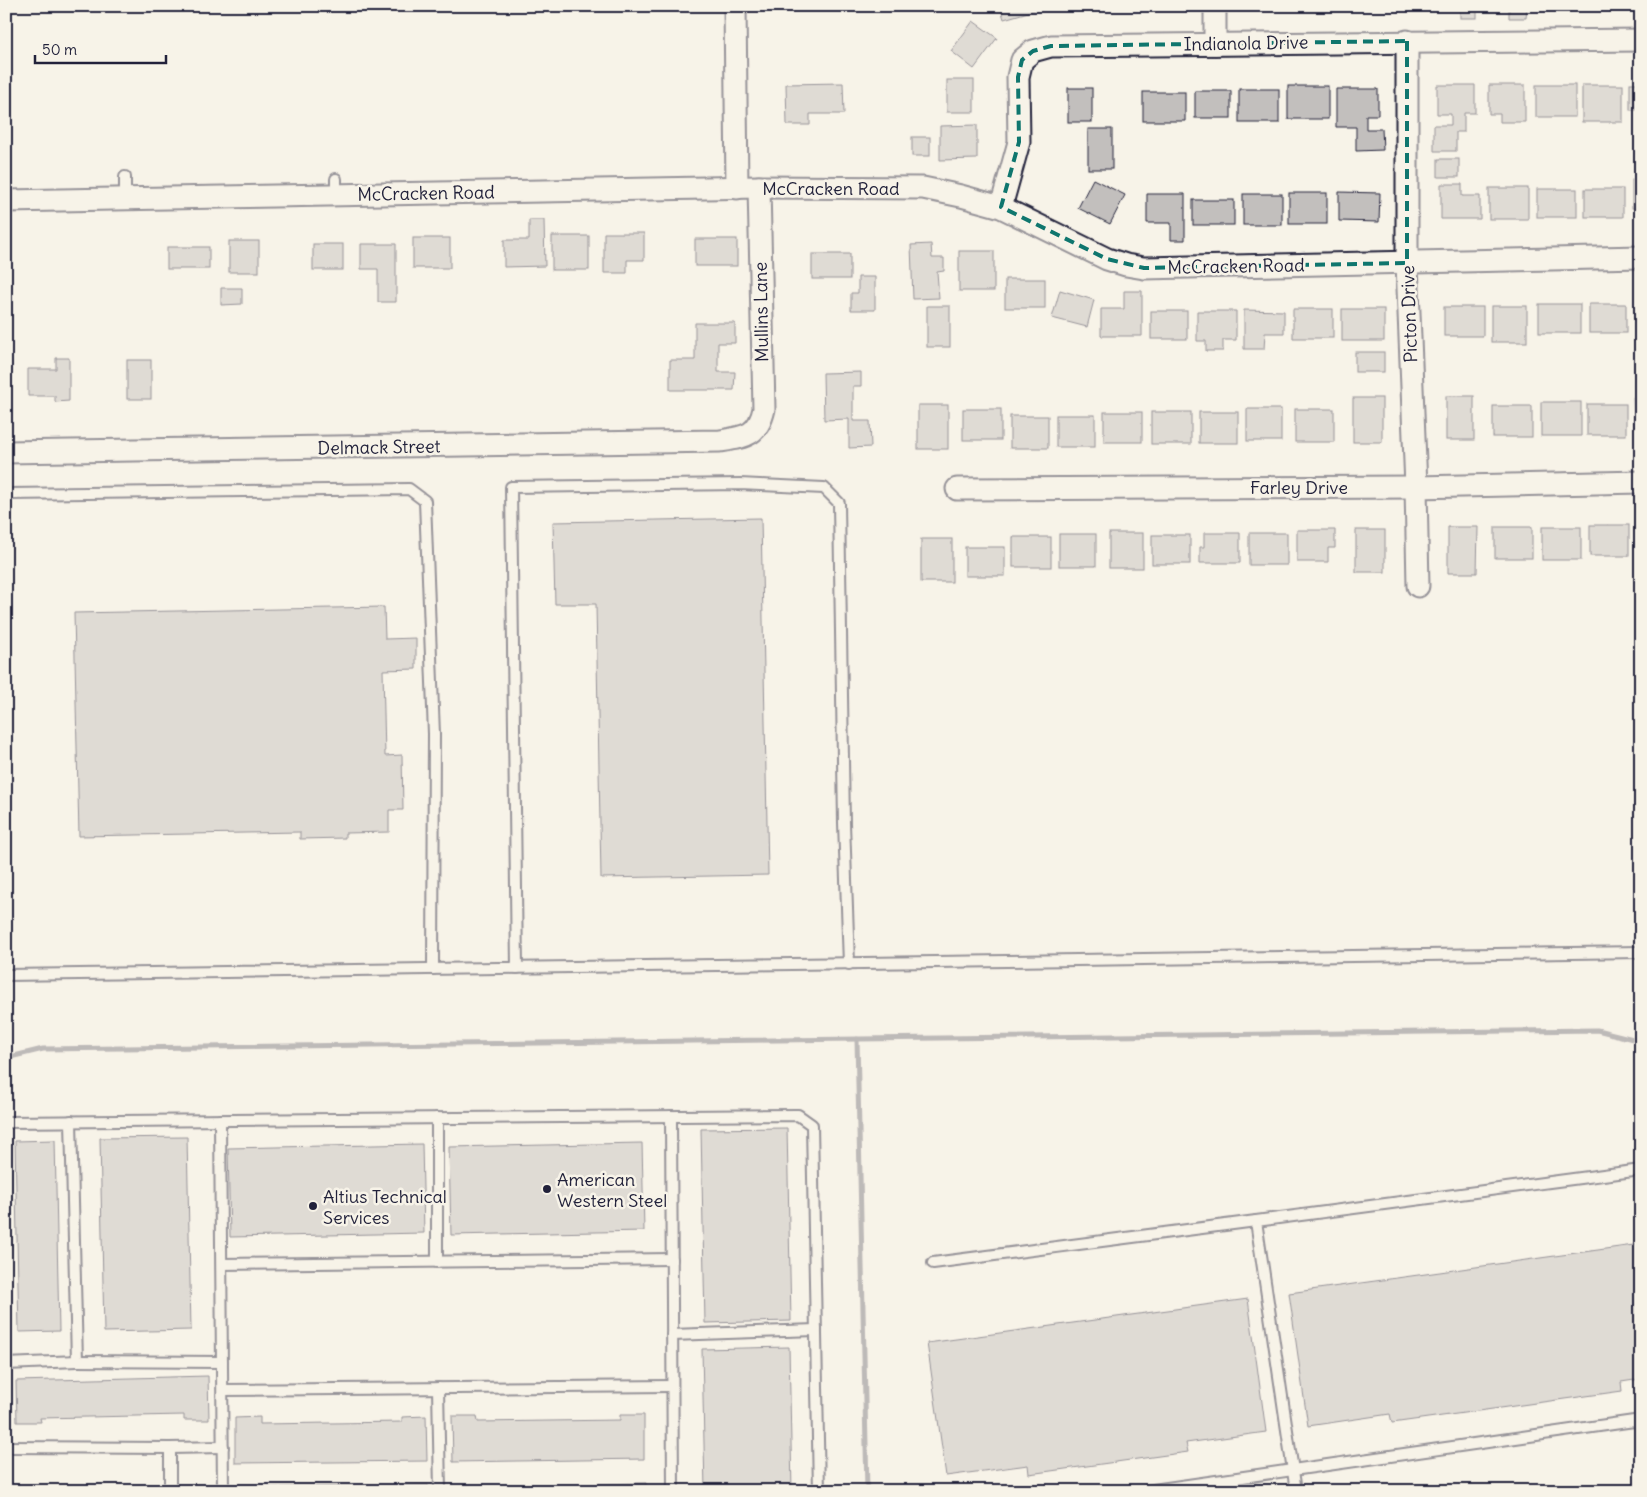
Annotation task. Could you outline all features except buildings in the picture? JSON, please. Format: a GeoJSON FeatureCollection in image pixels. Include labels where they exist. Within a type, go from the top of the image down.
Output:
{"type":"FeatureCollection","features":[{"type":"Feature","properties":{"kind":"street"},"geometry":{"type":"LineString","coordinates":[[735,6],[737,188]]}},
{"type":"Feature","properties":{"kind":"street"},"geometry":{"type":"LineString","coordinates":[[1215,6],[1215,44]]}},
{"type":"Feature","properties":{"kind":"street","name":"Indianola Drive"},"geometry":{"type":"LineString","coordinates":[[1001,207],[1019,142],[1018,77],[1022,60],[1033,51],[1051,46],[1633,40]]}},
{"type":"Feature","properties":{"kind":"street","name":"Picton Drive"},"geometry":{"type":"LineString","coordinates":[[1406,41],[1407,263],[1418,586]]}},
{"type":"Feature","properties":{"kind":"street","name":"McCracken Road"},"geometry":{"type":"LineString","coordinates":[[6,201],[125,199],[336,187],[923,188],[1001,207],[1107,259],[1144,268],[1641,257]]}},
{"type":"Feature","properties":{"kind":"street","name":"Mullins Lane"},"geometry":{"type":"LineString","coordinates":[[751,433],[760,423],[764,408],[759,187]]}},
{"type":"Feature","properties":{"kind":"street","name":"Delmack Street"},"geometry":{"type":"LineString","coordinates":[[6,452],[720,441],[734,439],[751,433]]}},
{"type":"Feature","properties":{"kind":"street","name":"Farley Drive"},"geometry":{"type":"LineString","coordinates":[[958,489],[1416,487],[1641,482]]}},
{"type":"Feature","properties":{"kind":"lane"},"geometry":{"type":"LineString","coordinates":[[125,177],[125,199]]}},
{"type":"Feature","properties":{"kind":"lane"},"geometry":{"type":"LineString","coordinates":[[517,968],[511,487],[740,484],[824,488],[839,503],[844,823],[849,964]]}},
{"type":"Feature","properties":{"kind":"lane"},"geometry":{"type":"LineString","coordinates":[[6,496],[9,494],[409,489],[425,501],[434,734],[433,969]]}},
{"type":"Feature","properties":{"kind":"lane"},"geometry":{"type":"LineString","coordinates":[[6,975],[1641,952]]}},
{"type":"Feature","properties":{"kind":"lane"},"geometry":{"type":"LineString","coordinates":[[672,1116],[673,1491]]}},
{"type":"Feature","properties":{"kind":"lane"},"geometry":{"type":"LineString","coordinates":[[6,1122],[798,1116],[812,1125],[819,1491]]}},
{"type":"Feature","properties":{"kind":"lane"},"geometry":{"type":"LineString","coordinates":[[437,1118],[437,1262]]}},
{"type":"Feature","properties":{"kind":"lane"},"geometry":{"type":"LineString","coordinates":[[220,1120],[223,1491]]}},
{"type":"Feature","properties":{"kind":"lane"},"geometry":{"type":"LineString","coordinates":[[71,1121],[78,1361]]}},
{"type":"Feature","properties":{"kind":"lane"},"geometry":{"type":"LineString","coordinates":[[934,1263],[1641,1170]]}},
{"type":"Feature","properties":{"kind":"lane"},"geometry":{"type":"LineString","coordinates":[[1256,1221],[1296,1491]]}},
{"type":"Feature","properties":{"kind":"lane"},"geometry":{"type":"LineString","coordinates":[[222,1264],[672,1259]]}},
{"type":"Feature","properties":{"kind":"lane"},"geometry":{"type":"LineString","coordinates":[[672,1335],[816,1330]]}},
{"type":"Feature","properties":{"kind":"lane"},"geometry":{"type":"LineString","coordinates":[[6,1364],[78,1361],[222,1362]]}},
{"type":"Feature","properties":{"kind":"lane"},"geometry":{"type":"LineString","coordinates":[[223,1390],[672,1386]]}},
{"type":"Feature","properties":{"kind":"lane"},"geometry":{"type":"LineString","coordinates":[[438,1388],[440,1491]]}},
{"type":"Feature","properties":{"kind":"lane"},"geometry":{"type":"LineString","coordinates":[[1146,1491],[1641,1420]]}},
{"type":"Feature","properties":{"kind":"lane"},"geometry":{"type":"LineString","coordinates":[[6,1447],[223,1447]]}},
{"type":"Feature","properties":{"kind":"lane"},"geometry":{"type":"LineString","coordinates":[[170,1448],[170,1491]]}},
{"type":"Feature","properties":{"kind":"highlighted area"},"geometry":{"type":"Polygon","coordinates":[[[1407,41],[1407,263],[1144,268],[1107,259],[1001,207],[1019,142],[1018,77],[1022,60],[1033,51],[1051,46],[1407,41]]]}},
{"type":"Feature","properties":{"kind":"waterway"},"geometry":{"type":"LineString","coordinates":[[6,1058],[43,1049],[1597,1030],[1641,1041]]}},
{"type":"Feature","properties":{"kind":"waterway"},"geometry":{"type":"LineString","coordinates":[[857,1039],[867,1491]]}},
{"type":"Feature","properties":{"kind":"place","name":"American Western Steel"},"geometry":{"type":"Point","coordinates":[547,1189]}},
{"type":"Feature","properties":{"kind":"place","name":"Altius Technical Services"},"geometry":{"type":"Point","coordinates":[313,1206]}}]}
